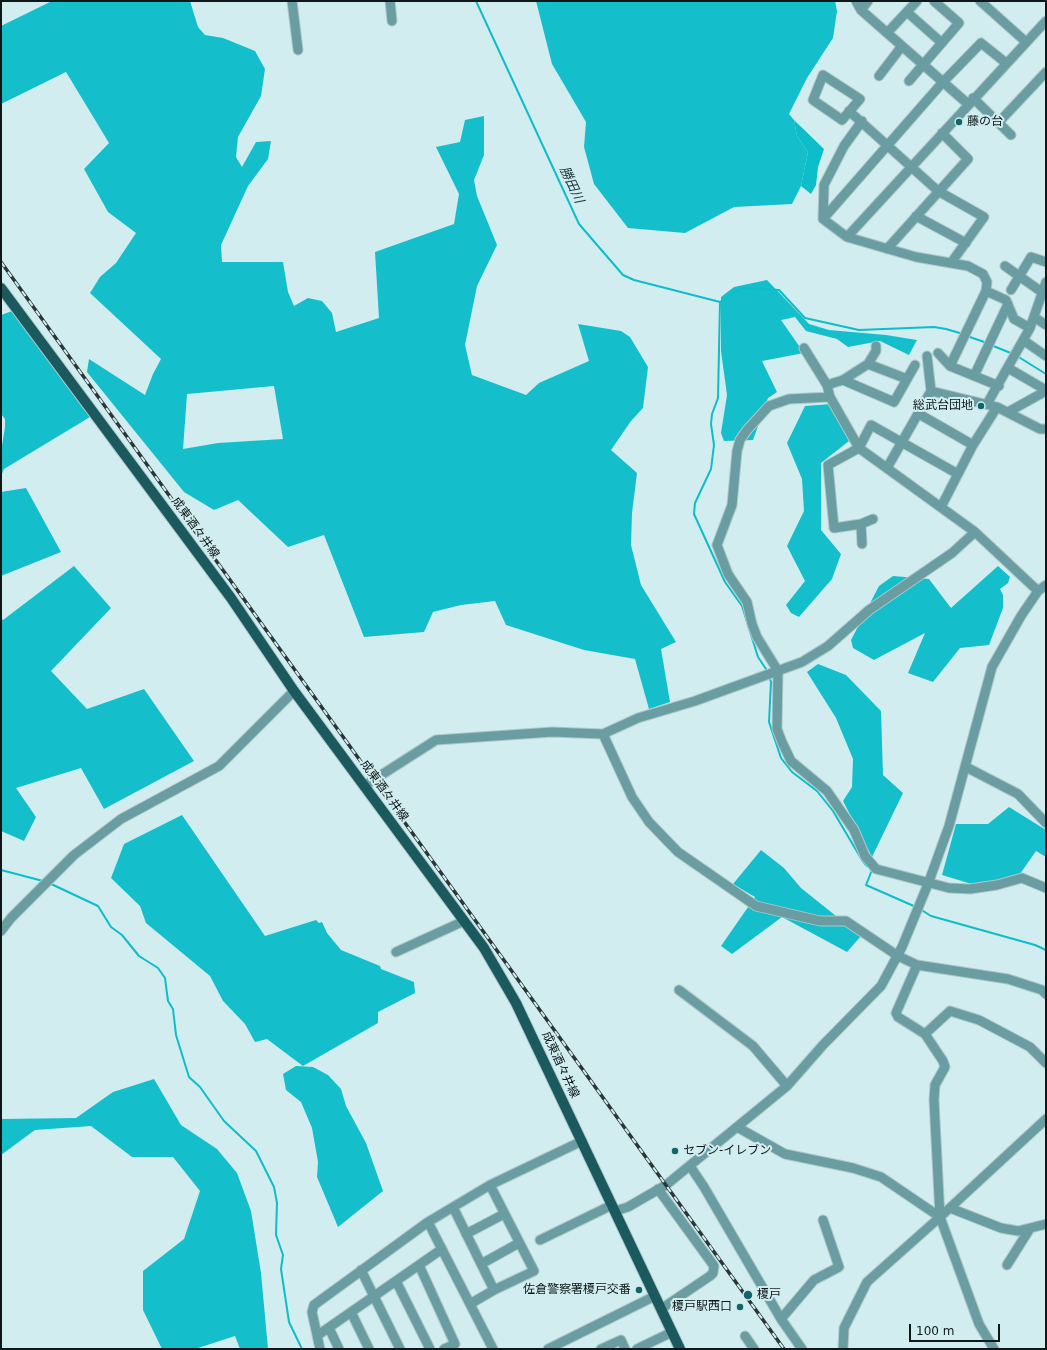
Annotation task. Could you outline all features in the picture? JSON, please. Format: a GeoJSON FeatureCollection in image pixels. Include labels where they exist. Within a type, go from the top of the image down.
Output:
{"type":"FeatureCollection","features":[{"type":"Feature","properties":{"kind":"main road","name":"成東酒々井線"},"geometry":{"type":"LineString","coordinates":[[1,288],[231,598],[294,691],[484,948],[513,997],[680,1349]]}},
{"type":"Feature","properties":{"kind":"street"},"geometry":{"type":"LineString","coordinates":[[292,1],[298,50]]}},
{"type":"Feature","properties":{"kind":"street"},"geometry":{"type":"LineString","coordinates":[[390,1],[392,21]]}},
{"type":"Feature","properties":{"kind":"street"},"geometry":{"type":"LineString","coordinates":[[856,1],[861,10],[943,82],[971,101],[1011,135]]}},
{"type":"Feature","properties":{"kind":"street"},"geometry":{"type":"LineString","coordinates":[[861,10],[868,1]]}},
{"type":"Feature","properties":{"kind":"street"},"geometry":{"type":"LineString","coordinates":[[888,33],[917,1]]}},
{"type":"Feature","properties":{"kind":"street"},"geometry":{"type":"LineString","coordinates":[[909,81],[960,23],[934,1]]}},
{"type":"Feature","properties":{"kind":"street"},"geometry":{"type":"LineString","coordinates":[[986,3],[1026,42]]}},
{"type":"Feature","properties":{"kind":"street"},"geometry":{"type":"LineString","coordinates":[[907,12],[942,43]]}},
{"type":"Feature","properties":{"kind":"street"},"geometry":{"type":"LineString","coordinates":[[847,237],[1006,63],[1026,42],[1044,28]]}},
{"type":"Feature","properties":{"kind":"street"},"geometry":{"type":"LineString","coordinates":[[823,219],[943,82],[981,42],[1006,63]]}},
{"type":"Feature","properties":{"kind":"street"},"geometry":{"type":"LineString","coordinates":[[878,76],[902,46]]}},
{"type":"Feature","properties":{"kind":"street"},"geometry":{"type":"LineString","coordinates":[[998,123],[1046,72]]}},
{"type":"Feature","properties":{"kind":"street"},"geometry":{"type":"LineString","coordinates":[[823,75],[860,99],[849,111],[842,120],[812,100],[823,75]]}},
{"type":"Feature","properties":{"kind":"street"},"geometry":{"type":"LineString","coordinates":[[849,111],[938,191],[984,217],[951,263]]}},
{"type":"Feature","properties":{"kind":"street"},"geometry":{"type":"LineString","coordinates":[[823,219],[824,185],[844,146],[862,122]]}},
{"type":"Feature","properties":{"kind":"street"},"geometry":{"type":"LineString","coordinates":[[887,249],[968,159],[942,134]]}},
{"type":"Feature","properties":{"kind":"street"},"geometry":{"type":"LineString","coordinates":[[916,216],[966,242]]}},
{"type":"Feature","properties":{"kind":"street"},"geometry":{"type":"LineString","coordinates":[[823,219],[847,237],[916,257],[968,266],[983,274],[987,282],[986,291],[950,366]]}},
{"type":"Feature","properties":{"kind":"street"},"geometry":{"type":"LineString","coordinates":[[1012,290],[1031,257],[1046,262]]}},
{"type":"Feature","properties":{"kind":"street"},"geometry":{"type":"LineString","coordinates":[[1005,266],[1044,294]]}},
{"type":"Feature","properties":{"kind":"street"},"geometry":{"type":"LineString","coordinates":[[987,404],[999,386],[1030,328],[1044,294],[1046,282]]}},
{"type":"Feature","properties":{"kind":"street"},"geometry":{"type":"LineString","coordinates":[[986,291],[1006,300],[1014,319],[1030,328]]}},
{"type":"Feature","properties":{"kind":"street"},"geometry":{"type":"LineString","coordinates":[[974,376],[1008,304]]}},
{"type":"Feature","properties":{"kind":"street"},"geometry":{"type":"LineString","coordinates":[[1034,317],[1046,325]]}},
{"type":"Feature","properties":{"kind":"street"},"geometry":{"type":"LineString","coordinates":[[1023,340],[1046,356]]}},
{"type":"Feature","properties":{"kind":"street"},"geometry":{"type":"LineString","coordinates":[[828,385],[843,380],[868,364],[876,351],[876,346]]}},
{"type":"Feature","properties":{"kind":"street"},"geometry":{"type":"LineString","coordinates":[[804,348],[828,385],[830,397],[859,448],[975,532],[1038,591]]}},
{"type":"Feature","properties":{"kind":"street"},"geometry":{"type":"LineString","coordinates":[[938,353],[950,366],[999,386]]}},
{"type":"Feature","properties":{"kind":"street"},"geometry":{"type":"LineString","coordinates":[[887,468],[931,391],[927,356]]}},
{"type":"Feature","properties":{"kind":"street"},"geometry":{"type":"LineString","coordinates":[[868,364],[907,379]]}},
{"type":"Feature","properties":{"kind":"street"},"geometry":{"type":"LineString","coordinates":[[843,380],[894,402],[915,365]]}},
{"type":"Feature","properties":{"kind":"street"},"geometry":{"type":"LineString","coordinates":[[1008,368],[1046,391],[1008,412]]}},
{"type":"Feature","properties":{"kind":"street"},"geometry":{"type":"LineString","coordinates":[[931,391],[997,407],[1040,429],[1046,430]]}},
{"type":"Feature","properties":{"kind":"street"},"geometry":{"type":"LineString","coordinates":[[830,397],[789,399],[769,406],[747,430],[740,440],[737,452],[732,505],[717,544],[728,574],[747,602],[752,624],[757,637],[778,671],[777,729],[791,761],[827,791],[854,830],[865,856],[876,869],[928,884],[949,888],[970,889],[997,885],[1022,878],[1046,888]]}},
{"type":"Feature","properties":{"kind":"street"},"geometry":{"type":"LineString","coordinates":[[941,507],[973,444],[997,407]]}},
{"type":"Feature","properties":{"kind":"street"},"geometry":{"type":"LineString","coordinates":[[919,414],[973,444]]}},
{"type":"Feature","properties":{"kind":"street"},"geometry":{"type":"LineString","coordinates":[[873,519],[861,524],[834,528],[828,465],[859,448],[871,425],[958,474]]}},
{"type":"Feature","properties":{"kind":"street"},"geometry":{"type":"LineString","coordinates":[[861,524],[862,544]]}},
{"type":"Feature","properties":{"kind":"street"},"geometry":{"type":"LineString","coordinates":[[364,786],[436,740],[552,732],[603,734],[638,718],[695,701],[802,662],[828,646],[869,610],[952,554],[975,532]]}},
{"type":"Feature","properties":{"kind":"street"},"geometry":{"type":"LineString","coordinates":[[540,1240],[614,1208],[628,1207],[658,1189],[690,1166],[787,1086],[881,986],[898,956],[928,884],[949,826],[992,667],[1021,616],[1038,591],[1046,585]]}},
{"type":"Feature","properties":{"kind":"street"},"geometry":{"type":"LineString","coordinates":[[1,931],[11,918],[74,855],[121,820],[218,766],[294,691]]}},
{"type":"Feature","properties":{"kind":"street"},"geometry":{"type":"LineString","coordinates":[[603,734],[632,797],[649,822],[678,852],[756,906],[820,921],[846,921],[898,956],[917,965],[1008,978],[1042,990],[1046,994]]}},
{"type":"Feature","properties":{"kind":"street"},"geometry":{"type":"LineString","coordinates":[[966,767],[1018,794],[1046,823]]}},
{"type":"Feature","properties":{"kind":"street"},"geometry":{"type":"LineString","coordinates":[[396,952],[464,921]]}},
{"type":"Feature","properties":{"kind":"street"},"geometry":{"type":"LineString","coordinates":[[917,965],[896,1013],[898,1017],[925,1034],[943,1061],[945,1067],[935,1085],[934,1100],[940,1217],[979,1324],[994,1349]]}},
{"type":"Feature","properties":{"kind":"street"},"geometry":{"type":"LineString","coordinates":[[679,990],[753,1046],[787,1086]]}},
{"type":"Feature","properties":{"kind":"street"},"geometry":{"type":"LineString","coordinates":[[925,1034],[950,1011],[979,1020],[1030,1047],[1046,1063]]}},
{"type":"Feature","properties":{"kind":"street"},"geometry":{"type":"LineString","coordinates":[[843,1349],[844,1328],[866,1282],[950,1208],[1046,1119]]}},
{"type":"Feature","properties":{"kind":"street"},"geometry":{"type":"LineString","coordinates":[[737,1127],[786,1154],[854,1168],[881,1177],[940,1217]]}},
{"type":"Feature","properties":{"kind":"street"},"geometry":{"type":"LineString","coordinates":[[320,1349],[312,1312],[314,1305],[428,1222],[490,1185],[582,1141]]}},
{"type":"Feature","properties":{"kind":"street"},"geometry":{"type":"LineString","coordinates":[[690,1166],[704,1187],[781,1319],[802,1349]]}},
{"type":"Feature","properties":{"kind":"street"},"geometry":{"type":"LineString","coordinates":[[470,1304],[494,1290],[534,1271],[490,1185]]}},
{"type":"Feature","properties":{"kind":"street"},"geometry":{"type":"LineString","coordinates":[[658,1189],[714,1266],[713,1273],[710,1276],[661,1309]]}},
{"type":"Feature","properties":{"kind":"street"},"geometry":{"type":"LineString","coordinates":[[453,1207],[494,1290]]}},
{"type":"Feature","properties":{"kind":"street"},"geometry":{"type":"LineString","coordinates":[[950,1208],[1001,1228],[1018,1231],[1029,1230],[1046,1224]]}},
{"type":"Feature","properties":{"kind":"street"},"geometry":{"type":"LineString","coordinates":[[466,1234],[504,1214]]}},
{"type":"Feature","properties":{"kind":"street"},"geometry":{"type":"LineString","coordinates":[[781,1319],[814,1280],[839,1267],[823,1220]]}},
{"type":"Feature","properties":{"kind":"street"},"geometry":{"type":"LineString","coordinates":[[428,1222],[494,1349]]}},
{"type":"Feature","properties":{"kind":"street"},"geometry":{"type":"LineString","coordinates":[[1007,1265],[1029,1230]]}},
{"type":"Feature","properties":{"kind":"street"},"geometry":{"type":"LineString","coordinates":[[481,1264],[519,1243]]}},
{"type":"Feature","properties":{"kind":"street"},"geometry":{"type":"LineString","coordinates":[[318,1335],[442,1249]]}},
{"type":"Feature","properties":{"kind":"street"},"geometry":{"type":"LineString","coordinates":[[418,1265],[455,1344],[444,1349]]}},
{"type":"Feature","properties":{"kind":"street"},"geometry":{"type":"LineString","coordinates":[[361,1270],[400,1349]]}},
{"type":"Feature","properties":{"kind":"street"},"geometry":{"type":"LineString","coordinates":[[396,1281],[430,1349]]}},
{"type":"Feature","properties":{"kind":"street"},"geometry":{"type":"LineString","coordinates":[[548,1349],[655,1296]]}},
{"type":"Feature","properties":{"kind":"street"},"geometry":{"type":"LineString","coordinates":[[351,1312],[369,1349]]}},
{"type":"Feature","properties":{"kind":"street"},"geometry":{"type":"LineString","coordinates":[[329,1328],[339,1349]]}},
{"type":"Feature","properties":{"kind":"street"},"geometry":{"type":"LineString","coordinates":[[637,1349],[672,1332]]}},
{"type":"Feature","properties":{"kind":"street"},"geometry":{"type":"LineString","coordinates":[[745,1336],[754,1349]]}},
{"type":"Feature","properties":{"kind":"street"},"geometry":{"type":"LineString","coordinates":[[601,1349],[621,1340],[625,1349]]}},
{"type":"Feature","properties":{"kind":"shaded area"},"geometry":{"type":"Polygon","coordinates":[[[52,1],[190,1],[198,27],[205,35],[223,38],[255,51],[265,69],[261,96],[238,137],[236,157],[242,167],[256,142],[271,141],[268,159],[248,186],[221,245],[222,262],[283,262],[288,292],[294,306],[308,298],[322,301],[332,313],[336,332],[379,318],[375,252],[454,224],[459,194],[436,147],[460,142],[465,120],[484,116],[484,155],[474,180],[477,196],[497,245],[477,286],[465,345],[472,375],[526,395],[539,383],[589,361],[578,324],[621,331],[630,337],[648,367],[643,408],[631,421],[611,450],[637,473],[632,513],[631,545],[641,585],[676,642],[661,649],[670,702],[649,709],[635,659],[584,650],[506,625],[495,601],[461,605],[433,612],[424,632],[364,637],[324,535],[288,547],[238,500],[214,510],[184,492],[87,372],[89,359],[145,395],[153,374],[161,359],[90,293],[100,277],[116,263],[136,233],[108,212],[84,169],[109,143],[66,72],[1,104],[1,26],[52,1]],[[274,386],[187,394],[183,449],[218,443],[283,439],[274,386]]]}},
{"type":"Feature","properties":{"kind":"shaded area"},"geometry":{"type":"Polygon","coordinates":[[[536,1],[835,1],[837,11],[833,38],[807,78],[789,114],[794,120],[797,136],[808,152],[801,186],[792,204],[734,207],[685,233],[628,228],[594,184],[584,147],[586,122],[552,64],[536,1]]]}},
{"type":"Feature","properties":{"kind":"shaded area"},"geometry":{"type":"Polygon","coordinates":[[[794,120],[824,149],[818,167],[816,185],[811,194],[801,186],[808,152],[797,136],[794,120]]]}},
{"type":"Feature","properties":{"kind":"shaded area"},"geometry":{"type":"Polygon","coordinates":[[[767,280],[809,324],[829,330],[886,335],[917,340],[909,355],[880,341],[848,347],[837,339],[806,331],[795,317],[781,320],[804,353],[762,361],[777,392],[768,398],[753,440],[724,441],[721,433],[727,395],[721,351],[721,297],[734,287],[767,280]]]}},
{"type":"Feature","properties":{"kind":"shaded area"},"geometry":{"type":"Polygon","coordinates":[[[12,311],[90,417],[4,469],[1,476],[1,452],[5,419],[1,414],[1,315],[12,311]]]}},
{"type":"Feature","properties":{"kind":"shaded area"},"geometry":{"type":"Polygon","coordinates":[[[831,404],[849,441],[821,463],[821,530],[841,554],[832,579],[799,617],[791,613],[786,605],[805,581],[787,546],[804,511],[802,479],[787,443],[805,406],[831,404]]]}},
{"type":"Feature","properties":{"kind":"shaded area"},"geometry":{"type":"Polygon","coordinates":[[[26,488],[61,552],[1,576],[1,492],[26,488]]]}},
{"type":"Feature","properties":{"kind":"shaded area"},"geometry":{"type":"Polygon","coordinates":[[[74,566],[111,608],[51,671],[87,709],[144,689],[194,761],[104,809],[81,768],[16,788],[36,817],[24,841],[1,831],[1,618],[3,620],[74,566]]]}},
{"type":"Feature","properties":{"kind":"shaded area"},"geometry":{"type":"Polygon","coordinates":[[[998,566],[1010,577],[1008,583],[1000,589],[1003,595],[1003,608],[989,645],[960,648],[933,682],[908,673],[925,633],[874,660],[853,648],[851,640],[879,586],[893,576],[929,579],[951,608],[998,566]]]}},
{"type":"Feature","properties":{"kind":"shaded area"},"geometry":{"type":"Polygon","coordinates":[[[818,664],[846,675],[881,711],[883,775],[903,793],[872,857],[843,801],[852,787],[853,759],[836,718],[807,672],[818,664]]]}},
{"type":"Feature","properties":{"kind":"shaded area"},"geometry":{"type":"Polygon","coordinates":[[[1009,807],[1046,830],[1046,857],[1036,851],[1020,874],[978,886],[942,875],[956,824],[988,824],[1009,807]]]}},
{"type":"Feature","properties":{"kind":"shaded area"},"geometry":{"type":"Polygon","coordinates":[[[182,815],[265,936],[316,920],[319,923],[322,922],[327,933],[341,950],[380,966],[381,969],[414,982],[415,993],[378,1012],[378,1023],[303,1066],[267,1039],[255,1042],[245,1024],[223,1001],[210,976],[146,923],[140,906],[111,878],[124,844],[182,815]]]}},
{"type":"Feature","properties":{"kind":"shaded area"},"geometry":{"type":"Polygon","coordinates":[[[761,850],[784,868],[801,888],[861,936],[847,952],[782,917],[732,954],[721,946],[755,897],[733,884],[761,850]]]}},
{"type":"Feature","properties":{"kind":"shaded area"},"geometry":{"type":"Polygon","coordinates":[[[296,1066],[313,1067],[328,1075],[341,1089],[346,1106],[366,1143],[383,1191],[338,1227],[317,1177],[318,1162],[312,1128],[301,1102],[286,1090],[283,1074],[296,1066]]]}},
{"type":"Feature","properties":{"kind":"shaded area"},"geometry":{"type":"Polygon","coordinates":[[[154,1079],[181,1125],[217,1149],[237,1173],[251,1211],[261,1273],[268,1349],[240,1349],[235,1336],[195,1349],[162,1349],[143,1310],[143,1271],[184,1239],[200,1191],[173,1157],[132,1157],[91,1126],[35,1130],[1,1155],[1,1119],[76,1118],[113,1092],[154,1079]]]}},
{"type":"Feature","properties":{"kind":"waterway","name":"勝田川"},"geometry":{"type":"LineString","coordinates":[[476,1],[579,224],[623,275],[634,280],[720,302]]}},
{"type":"Feature","properties":{"kind":"waterway"},"geometry":{"type":"LineString","coordinates":[[720,302],[741,288],[779,290],[805,318],[859,330],[934,327],[963,334]]}},
{"type":"Feature","properties":{"kind":"waterway"},"geometry":{"type":"LineString","coordinates":[[720,302],[718,398],[712,414],[711,424],[714,445],[711,469],[695,503],[694,514],[725,582],[742,606],[758,657],[768,672]]}},
{"type":"Feature","properties":{"kind":"waterway"},"geometry":{"type":"LineString","coordinates":[[967,336],[987,343]]}},
{"type":"Feature","properties":{"kind":"waterway"},"geometry":{"type":"LineString","coordinates":[[991,345],[1013,354]]}},
{"type":"Feature","properties":{"kind":"waterway"},"geometry":{"type":"LineString","coordinates":[[1017,356],[1046,374]]}},
{"type":"Feature","properties":{"kind":"waterway"},"geometry":{"type":"LineString","coordinates":[[769,676],[771,682],[769,722],[781,758],[792,772],[817,791],[833,811],[867,866]]}},
{"type":"Feature","properties":{"kind":"waterway"},"geometry":{"type":"LineString","coordinates":[[1,870],[43,881]]}},
{"type":"Feature","properties":{"kind":"waterway"},"geometry":{"type":"LineString","coordinates":[[872,870],[866,885],[916,907]]}},
{"type":"Feature","properties":{"kind":"waterway"},"geometry":{"type":"LineString","coordinates":[[49,883],[98,906],[111,927],[122,935],[139,956],[158,968],[165,978],[168,1001],[173,1009],[176,1035],[189,1077],[200,1087],[224,1121],[256,1151],[274,1187],[277,1203],[276,1235],[283,1255],[281,1269],[289,1322],[302,1349]]}},
{"type":"Feature","properties":{"kind":"waterway"},"geometry":{"type":"LineString","coordinates":[[920,909],[931,916],[1035,945],[1046,950]]}},
{"type":"Feature","properties":{"kind":"railway"},"geometry":{"type":"LineString","coordinates":[[1,262],[784,1349]]}},
{"type":"Feature","properties":{"kind":"place","name":"藤の台"},"geometry":{"type":"Point","coordinates":[959,122]}},
{"type":"Feature","properties":{"kind":"place","name":"総武台団地"},"geometry":{"type":"Point","coordinates":[981,406]}},
{"type":"Feature","properties":{"kind":"place","name":"セブン-イレブン"},"geometry":{"type":"Point","coordinates":[675,1151]}},
{"type":"Feature","properties":{"kind":"place","name":"佐倉警察署榎戸交番"},"geometry":{"type":"Point","coordinates":[639,1290]}},
{"type":"Feature","properties":{"kind":"place","name":"榎戸"},"geometry":{"type":"Point","coordinates":[748,1295]}},
{"type":"Feature","properties":{"kind":"place","name":"榎戸駅西口"},"geometry":{"type":"Point","coordinates":[740,1307]}}]}
